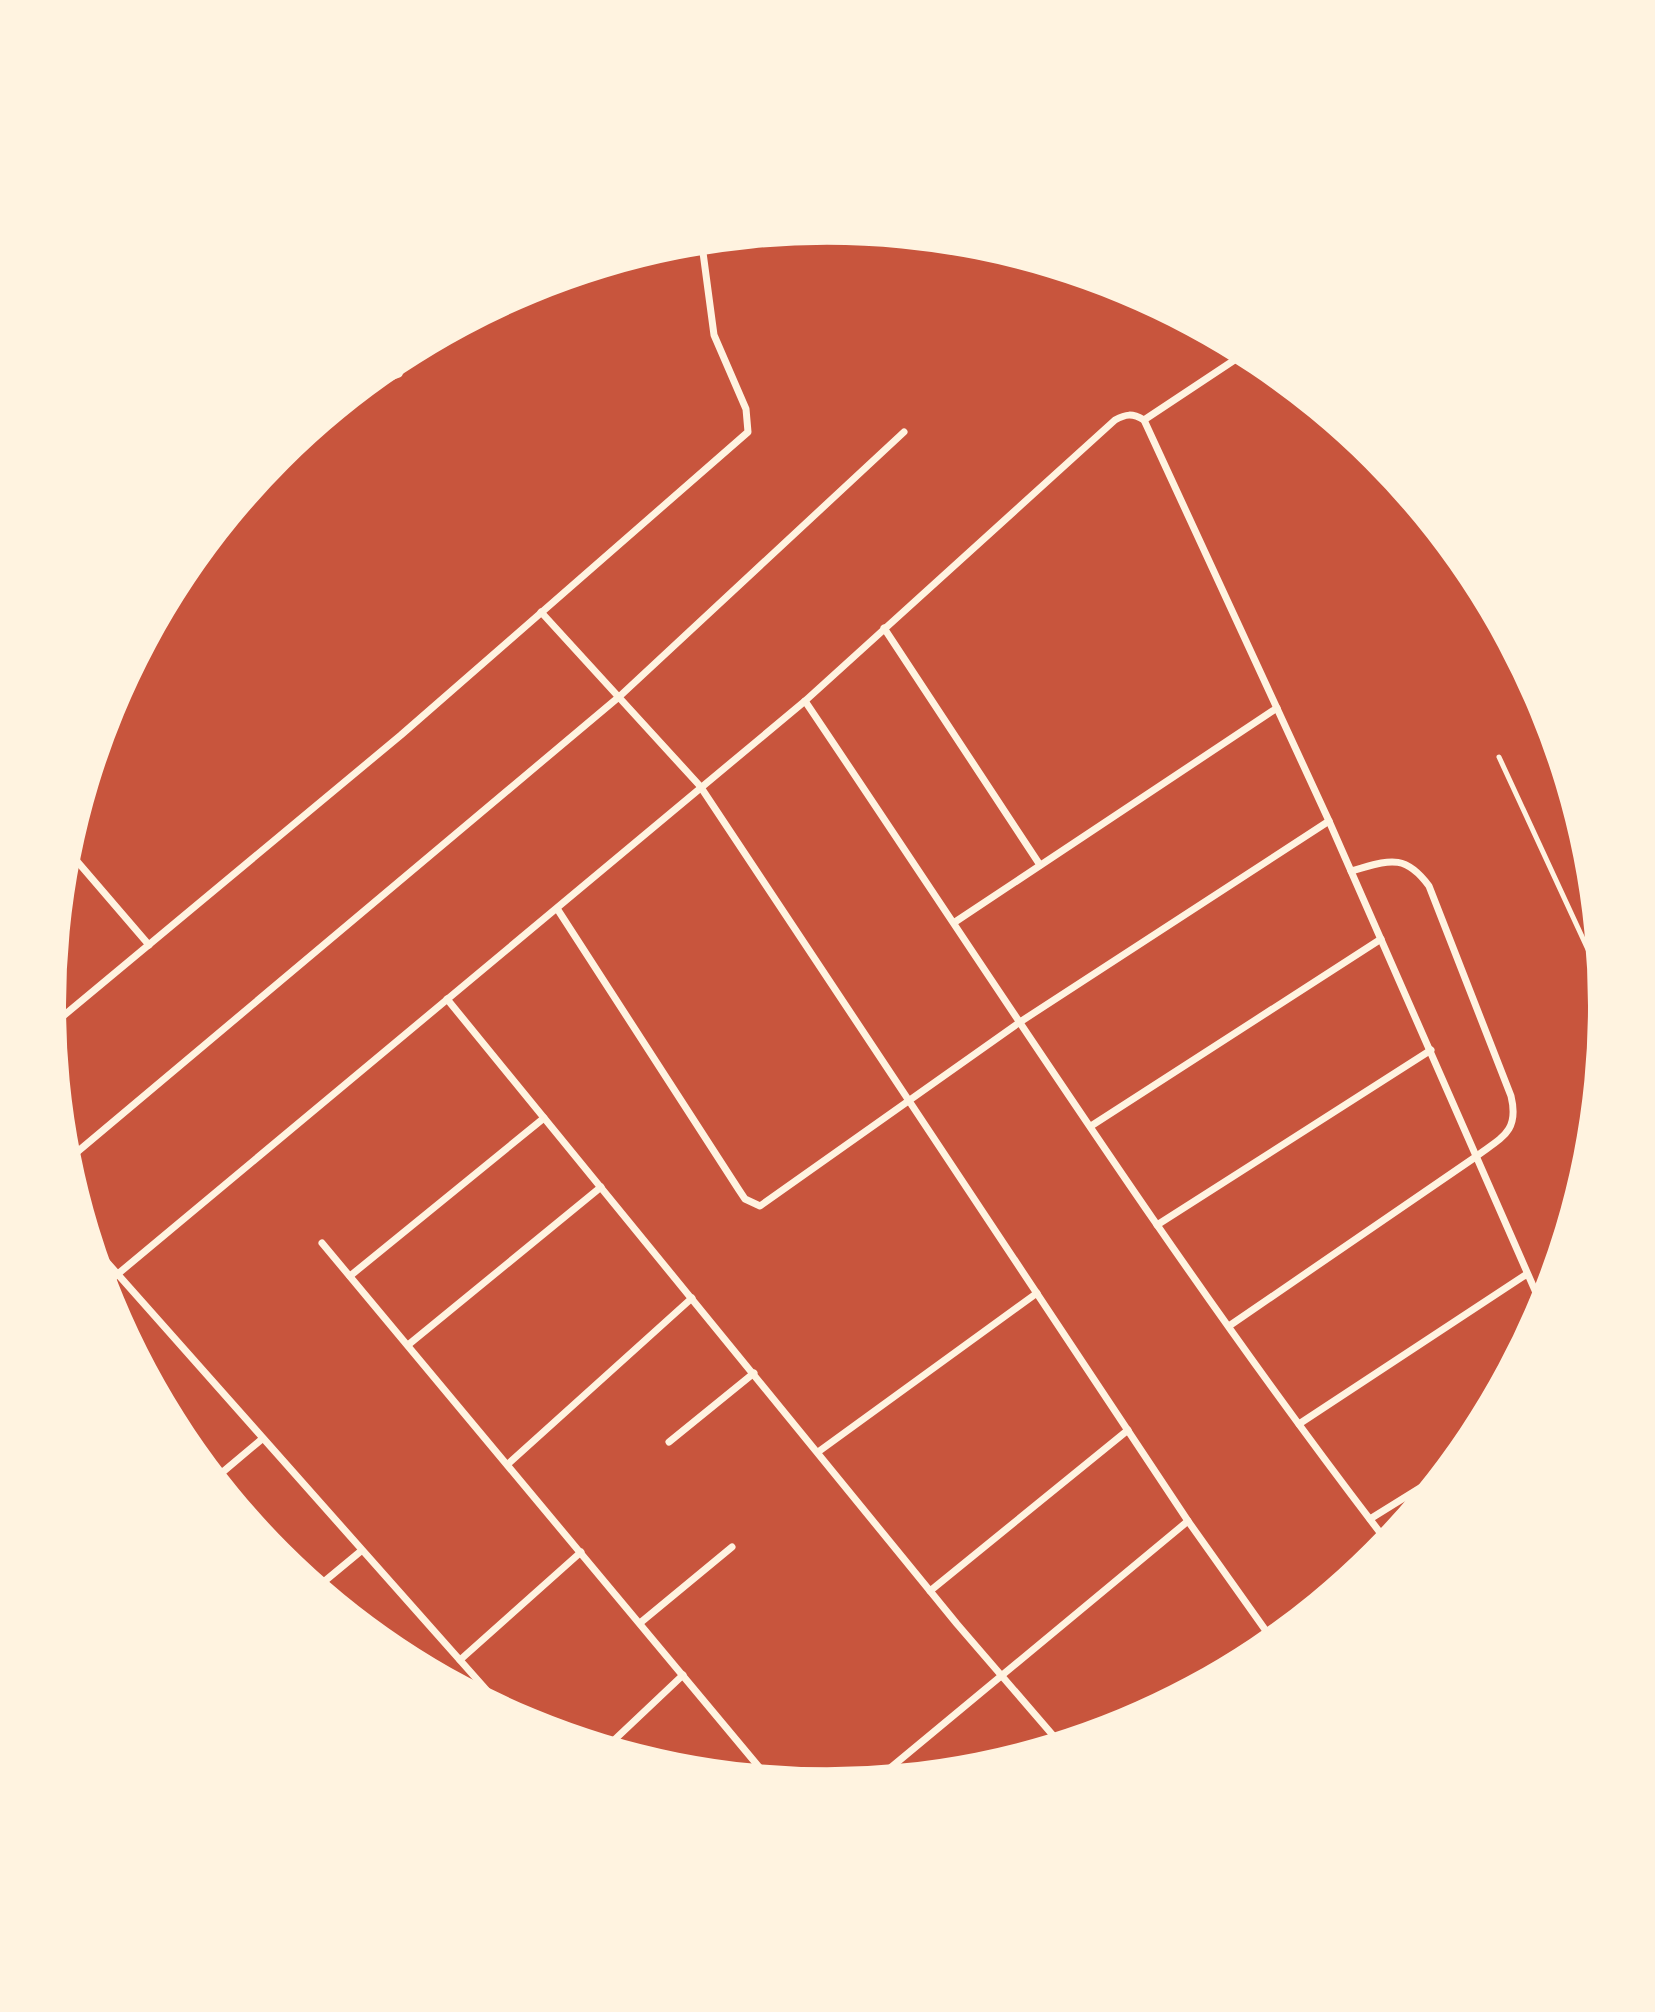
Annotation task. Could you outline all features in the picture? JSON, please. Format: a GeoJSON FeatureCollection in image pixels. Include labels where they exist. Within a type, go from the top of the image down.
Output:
{"type":"FeatureCollection","features":[{"type":"Feature","properties":{"kind":"street"},"geometry":{"type":"LineString","coordinates":[[66,1013],[401,736],[748,432],[746,409],[713,335],[703,256]]}},
{"type":"Feature","properties":{"kind":"street"},"geometry":{"type":"LineString","coordinates":[[1144,420],[1231,361]]}},
{"type":"Feature","properties":{"kind":"street"},"geometry":{"type":"LineString","coordinates":[[117,1275],[447,999],[558,910],[700,786],[805,701],[1115,420],[1125,415],[1135,415],[1144,420],[1329,821],[1431,1050],[1474,1158],[1534,1289]]}},
{"type":"Feature","properties":{"kind":"street"},"geometry":{"type":"LineString","coordinates":[[80,1149],[620,696],[904,432]]}},
{"type":"Feature","properties":{"kind":"street"},"geometry":{"type":"LineString","coordinates":[[541,612],[700,786],[911,1100],[1188,1521],[1265,1628]]}},
{"type":"Feature","properties":{"kind":"street"},"geometry":{"type":"LineString","coordinates":[[884,628],[1040,865]]}},
{"type":"Feature","properties":{"kind":"street"},"geometry":{"type":"LineString","coordinates":[[805,701],[956,922],[1157,1225],[1379,1531]]}},
{"type":"Feature","properties":{"kind":"street"},"geometry":{"type":"LineString","coordinates":[[956,922],[1277,708]]}},
{"type":"Feature","properties":{"kind":"street"},"geometry":{"type":"LineString","coordinates":[[558,910],[738,1190],[760,1206],[1020,1022],[1329,821]]}},
{"type":"Feature","properties":{"kind":"street"},"geometry":{"type":"LineString","coordinates":[[1229,1326],[1474,1158],[1508,1132],[1514,1122],[1514,1111],[1429,886],[1417,870],[1404,861],[1380,863],[1351,871]]}},
{"type":"Feature","properties":{"kind":"street"},"geometry":{"type":"LineString","coordinates":[[80,865],[149,945]]}},
{"type":"Feature","properties":{"kind":"street"},"geometry":{"type":"LineString","coordinates":[[1091,1126],[1381,939]]}},
{"type":"Feature","properties":{"kind":"street"},"geometry":{"type":"LineString","coordinates":[[447,999],[930,1591],[1050,1733]]}},
{"type":"Feature","properties":{"kind":"street"},"geometry":{"type":"LineString","coordinates":[[1157,1225],[1431,1050]]}},
{"type":"Feature","properties":{"kind":"street"},"geometry":{"type":"LineString","coordinates":[[350,1276],[544,1118]]}},
{"type":"Feature","properties":{"kind":"street"},"geometry":{"type":"LineString","coordinates":[[408,1345],[601,1186]]}},
{"type":"Feature","properties":{"kind":"street"},"geometry":{"type":"LineString","coordinates":[[322,1243],[756,1763]]}},
{"type":"Feature","properties":{"kind":"street"},"geometry":{"type":"LineString","coordinates":[[115,1273],[481,1683]]}},
{"type":"Feature","properties":{"kind":"street"},"geometry":{"type":"LineString","coordinates":[[1299,1424],[1527,1274]]}},
{"type":"Feature","properties":{"kind":"street"},"geometry":{"type":"LineString","coordinates":[[818,1452],[1038,1293]]}},
{"type":"Feature","properties":{"kind":"street"},"geometry":{"type":"LineString","coordinates":[[508,1464],[692,1298]]}},
{"type":"Feature","properties":{"kind":"street"},"geometry":{"type":"LineString","coordinates":[[669,1442],[754,1373]]}},
{"type":"Feature","properties":{"kind":"street"},"geometry":{"type":"LineString","coordinates":[[930,1591],[1128,1430]]}},
{"type":"Feature","properties":{"kind":"street"},"geometry":{"type":"LineString","coordinates":[[225,1470],[262,1439]]}},
{"type":"Feature","properties":{"kind":"street"},"geometry":{"type":"LineString","coordinates":[[1370,1519],[1412,1493]]}},
{"type":"Feature","properties":{"kind":"street"},"geometry":{"type":"LineString","coordinates":[[896,1763],[1188,1521]]}},
{"type":"Feature","properties":{"kind":"street"},"geometry":{"type":"LineString","coordinates":[[640,1623],[732,1547]]}},
{"type":"Feature","properties":{"kind":"street"},"geometry":{"type":"LineString","coordinates":[[327,1579],[361,1551]]}},
{"type":"Feature","properties":{"kind":"street"},"geometry":{"type":"LineString","coordinates":[[460,1660],[581,1552]]}},
{"type":"Feature","properties":{"kind":"street"},"geometry":{"type":"LineString","coordinates":[[617,1737],[683,1675]]}},
{"type":"Feature","properties":{"kind":"lane"},"geometry":{"type":"LineString","coordinates":[[1499,757],[1586,946]]}}]}
